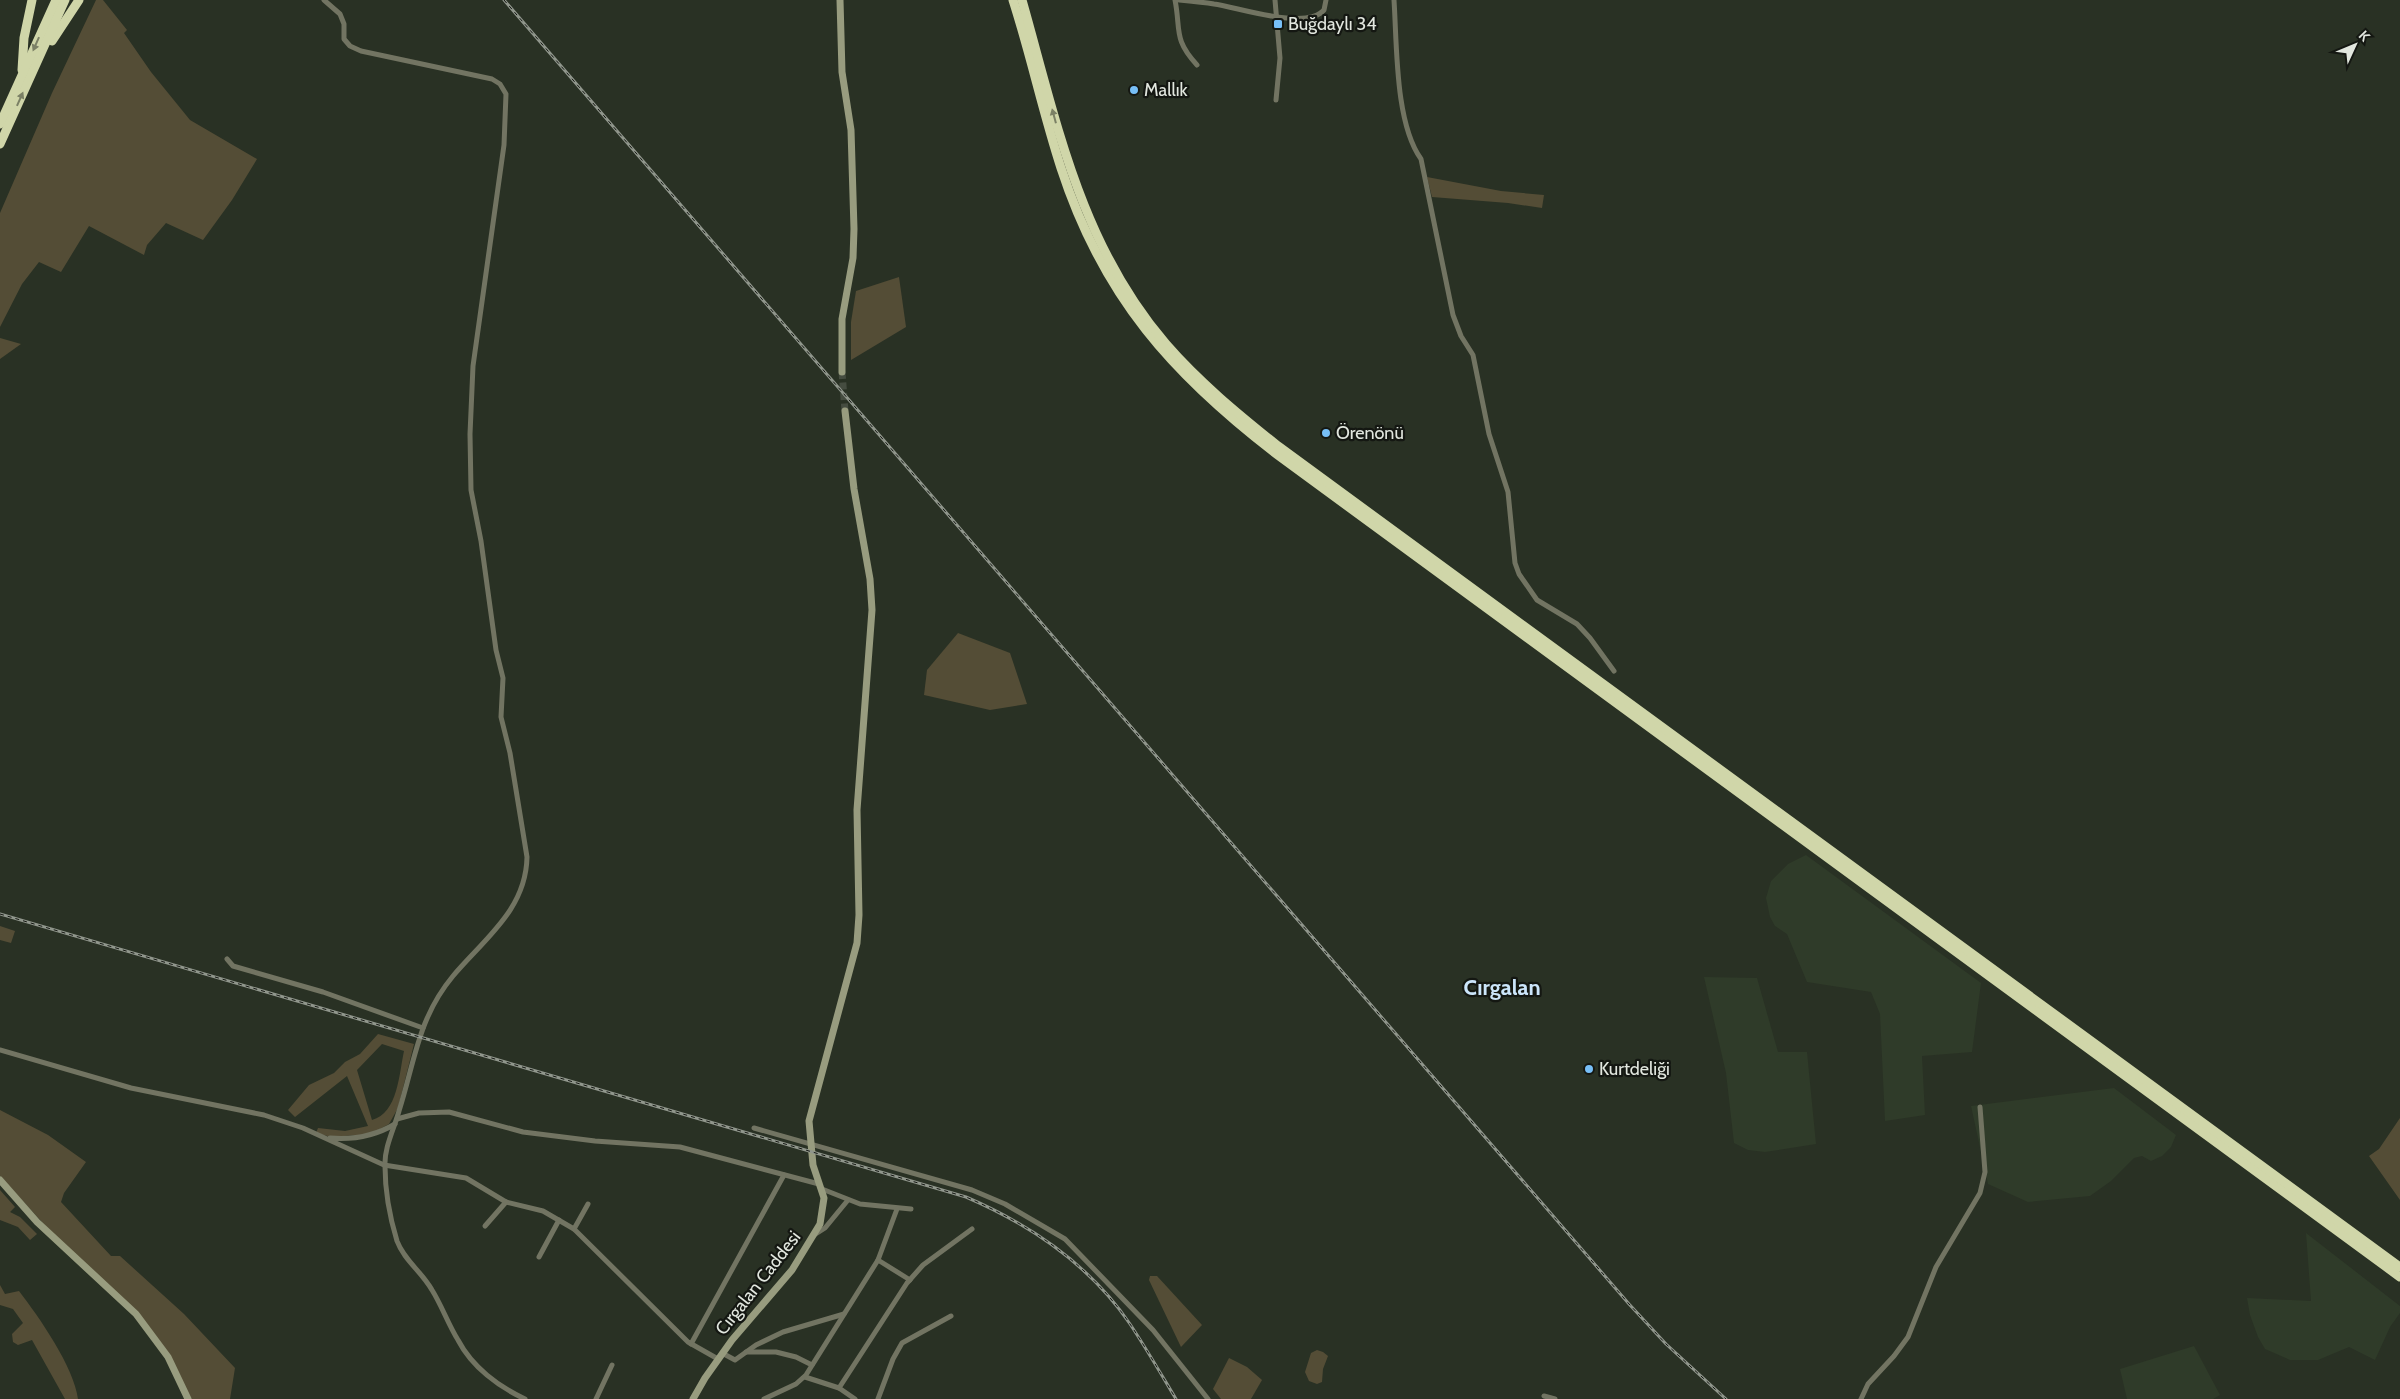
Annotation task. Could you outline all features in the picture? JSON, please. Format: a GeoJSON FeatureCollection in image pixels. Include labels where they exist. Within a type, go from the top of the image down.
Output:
{"type":"FeatureCollection","features":[{"type":"Feature","properties":{"kind":"highway"},"geometry":{"type":"LineString","coordinates":[[26,76],[24,38],[32,0]]}},
{"type":"Feature","properties":{"kind":"highway"},"geometry":{"type":"LineString","coordinates":[[0,144],[56,0]]}},
{"type":"Feature","properties":{"kind":"highway"},"geometry":{"type":"LineString","coordinates":[[0,124],[65,0]]}},
{"type":"Feature","properties":{"kind":"highway"},"geometry":{"type":"LineString","coordinates":[[26,76],[79,0]]}},
{"type":"Feature","properties":{"kind":"highway"},"geometry":{"type":"LineString","coordinates":[[1013,0],[1061,168],[1094,250],[1114,285],[1139,322],[1175,366],[1207,398],[1280,456],[2400,1277]]}},
{"type":"Feature","properties":{"kind":"highway"},"geometry":{"type":"LineString","coordinates":[[1022,0],[1069,168],[1100,245],[1123,285],[1153,328],[1179,358],[1218,397],[1278,446],[2400,1267]]}},
{"type":"Feature","properties":{"kind":"street"},"geometry":{"type":"LineString","coordinates":[[324,0],[340,14],[344,24],[344,39],[353,48],[410,63],[492,79],[503,87],[506,98],[504,145],[471,382],[471,490],[481,540],[496,650],[502,667],[500,717],[512,762],[527,857],[527,868],[522,887],[502,924],[454,975],[435,999],[423,1028],[384,1165],[392,1223],[402,1252],[429,1285],[457,1340],[468,1355],[489,1377],[525,1399]]}},
{"type":"Feature","properties":{"kind":"street"},"geometry":{"type":"LineString","coordinates":[[840,0],[842,72],[851,130],[854,229],[853,258],[842,319],[842,372]]}},
{"type":"Feature","properties":{"kind":"street"},"geometry":{"type":"LineString","coordinates":[[1175,0],[1178,37],[1184,50],[1196,64]]}},
{"type":"Feature","properties":{"kind":"street"},"geometry":{"type":"LineString","coordinates":[[1179,0],[1215,2],[1277,19],[1317,16],[1324,10],[1326,0]]}},
{"type":"Feature","properties":{"kind":"street"},"geometry":{"type":"LineString","coordinates":[[1275,0],[1280,58],[1276,100]]}},
{"type":"Feature","properties":{"kind":"street"},"geometry":{"type":"LineString","coordinates":[[1394,0],[1404,121],[1410,141],[1421,159],[1453,315],[1461,336],[1473,355],[1491,441],[1508,492],[1516,568],[1532,595],[1577,624],[1590,638],[1614,671]]}},
{"type":"Feature","properties":{"kind":"street"},"geometry":{"type":"LineString","coordinates":[[812,1143],[810,1121],[852,966],[859,915],[857,810],[872,602],[855,497],[845,411]]}},
{"type":"Feature","properties":{"kind":"street"},"geometry":{"type":"LineString","coordinates":[[227,959],[233,966],[323,992],[423,1028]]}},
{"type":"Feature","properties":{"kind":"street"},"geometry":{"type":"LineString","coordinates":[[0,1050],[131,1088],[264,1115],[324,1138],[384,1165],[466,1178],[506,1202],[538,1209],[574,1229],[691,1344],[720,1356],[734,1360],[783,1332],[844,1314]]}},
{"type":"Feature","properties":{"kind":"street"},"geometry":{"type":"LineString","coordinates":[[1861,1399],[1870,1381],[1894,1356],[1908,1336],[1936,1267],[1980,1193],[1985,1172],[1980,1107]]}},
{"type":"Feature","properties":{"kind":"street"},"geometry":{"type":"LineString","coordinates":[[324,1138],[363,1137],[383,1131],[396,1122],[419,1113],[449,1112],[523,1132],[595,1141],[680,1147],[784,1175],[821,1187],[848,1200],[869,1206],[910,1209]]}},
{"type":"Feature","properties":{"kind":"street"},"geometry":{"type":"LineString","coordinates":[[754,1128],[972,1190],[1010,1207],[1065,1238],[1154,1330],[1208,1399]]}},
{"type":"Feature","properties":{"kind":"street","name":"Cırgalan Caddesi"},"geometry":{"type":"LineString","coordinates":[[693,1399],[720,1356],[792,1270],[814,1235],[824,1209],[821,1187],[813,1165],[812,1143]]}},
{"type":"Feature","properties":{"kind":"street"},"geometry":{"type":"LineString","coordinates":[[691,1344],[784,1175]]}},
{"type":"Feature","properties":{"kind":"street"},"geometry":{"type":"LineString","coordinates":[[0,1180],[37,1222],[115,1293],[141,1320],[168,1357],[188,1399]]}},
{"type":"Feature","properties":{"kind":"street"},"geometry":{"type":"LineString","coordinates":[[814,1235],[825,1228],[848,1200]]}},
{"type":"Feature","properties":{"kind":"street"},"geometry":{"type":"LineString","coordinates":[[485,1226],[506,1202]]}},
{"type":"Feature","properties":{"kind":"street"},"geometry":{"type":"LineString","coordinates":[[574,1229],[588,1204]]}},
{"type":"Feature","properties":{"kind":"street"},"geometry":{"type":"LineString","coordinates":[[769,1398],[796,1384],[805,1377],[878,1260],[897,1209]]}},
{"type":"Feature","properties":{"kind":"street"},"geometry":{"type":"LineString","coordinates":[[539,1257],[560,1220]]}},
{"type":"Feature","properties":{"kind":"street"},"geometry":{"type":"LineString","coordinates":[[839,1388],[910,1280],[923,1266],[972,1229]]}},
{"type":"Feature","properties":{"kind":"street"},"geometry":{"type":"LineString","coordinates":[[878,1260],[910,1280]]}},
{"type":"Feature","properties":{"kind":"street"},"geometry":{"type":"LineString","coordinates":[[878,1399],[902,1343],[951,1316]]}},
{"type":"Feature","properties":{"kind":"street"},"geometry":{"type":"LineString","coordinates":[[746,1352],[776,1352],[796,1357],[812,1365]]}},
{"type":"Feature","properties":{"kind":"street"},"geometry":{"type":"LineString","coordinates":[[596,1399],[612,1365]]}},
{"type":"Feature","properties":{"kind":"street"},"geometry":{"type":"LineString","coordinates":[[805,1377],[839,1388],[855,1399]]}},
{"type":"Feature","properties":{"kind":"street"},"geometry":{"type":"LineString","coordinates":[[1544,1396],[1555,1399]]}},
{"type":"Feature","properties":{"kind":"shaded area"},"geometry":{"type":"Polygon","coordinates":[[[96,0],[103,0],[127,30],[124,33],[151,72],[190,120],[257,159],[232,200],[203,240],[166,223],[147,245],[144,255],[89,226],[61,272],[39,262],[22,284],[0,327],[0,213],[52,93],[96,0]]]}},
{"type":"Feature","properties":{"kind":"shaded area"},"geometry":{"type":"Polygon","coordinates":[[[1427,177],[1501,191],[1544,195],[1542,208],[1508,203],[1432,197],[1427,177]]]}},
{"type":"Feature","properties":{"kind":"shaded area"},"geometry":{"type":"Polygon","coordinates":[[[899,277],[906,327],[851,360],[851,322],[856,291],[899,277]]]}},
{"type":"Feature","properties":{"kind":"shaded area"},"geometry":{"type":"Polygon","coordinates":[[[0,338],[21,344],[0,359],[0,338]]]}},
{"type":"Feature","properties":{"kind":"shaded area"},"geometry":{"type":"Polygon","coordinates":[[[958,633],[1010,653],[1027,704],[990,710],[924,695],[927,670],[958,633]]]}},
{"type":"Feature","properties":{"kind":"shaded area"},"geometry":{"type":"Polygon","coordinates":[[[1806,855],[1981,983],[1972,1052],[1922,1056],[1925,1115],[1885,1121],[1880,1014],[1871,992],[1807,982],[1787,934],[1775,926],[1770,917],[1766,898],[1771,881],[1788,864],[1806,855]]]}},
{"type":"Feature","properties":{"kind":"shaded area"},"geometry":{"type":"Polygon","coordinates":[[[0,926],[15,931],[11,943],[0,940],[0,926]]]}},
{"type":"Feature","properties":{"kind":"shaded area"},"geometry":{"type":"Polygon","coordinates":[[[1704,977],[1757,978],[1778,1052],[1807,1052],[1816,1144],[1765,1152],[1748,1150],[1734,1143],[1726,1073],[1704,977]]]}},
{"type":"Feature","properties":{"kind":"shaded area"},"geometry":{"type":"Polygon","coordinates":[[[378,1034],[414,1044],[398,1108],[389,1124],[371,1134],[331,1137],[316,1133],[318,1128],[345,1131],[368,1126],[347,1076],[295,1117],[288,1110],[309,1085],[334,1073],[345,1062],[360,1054],[378,1034]],[[382,1044],[357,1070],[372,1120],[381,1116],[392,1101],[399,1081],[404,1051],[382,1044]]]}},
{"type":"Feature","properties":{"kind":"shaded area"},"geometry":{"type":"Polygon","coordinates":[[[2114,1088],[2176,1135],[2171,1147],[2162,1156],[2151,1161],[2142,1156],[2134,1158],[2111,1181],[2090,1196],[2028,1202],[1988,1184],[1971,1106],[2114,1088]]]}},
{"type":"Feature","properties":{"kind":"shaded area"},"geometry":{"type":"Polygon","coordinates":[[[0,1110],[48,1135],[86,1162],[64,1193],[61,1202],[111,1256],[120,1256],[184,1314],[235,1368],[230,1399],[191,1399],[156,1336],[52,1233],[0,1176],[0,1110]]]}},
{"type":"Feature","properties":{"kind":"shaded area"},"geometry":{"type":"Polygon","coordinates":[[[2400,1118],[2400,1200],[2369,1156],[2379,1149],[2400,1118]]]}},
{"type":"Feature","properties":{"kind":"shaded area"},"geometry":{"type":"Polygon","coordinates":[[[0,1190],[15,1207],[10,1212],[20,1217],[37,1234],[30,1240],[18,1227],[0,1220],[0,1190]]]}},
{"type":"Feature","properties":{"kind":"shaded area"},"geometry":{"type":"Polygon","coordinates":[[[2306,1233],[2400,1306],[2400,1313],[2390,1327],[2375,1360],[2349,1347],[2318,1360],[2290,1360],[2265,1349],[2258,1337],[2250,1315],[2247,1298],[2311,1301],[2306,1233]]]}},
{"type":"Feature","properties":{"kind":"shaded area"},"geometry":{"type":"Polygon","coordinates":[[[1150,1276],[1157,1276],[1202,1325],[1181,1347],[1149,1280],[1150,1276]]]}},
{"type":"Feature","properties":{"kind":"shaded area"},"geometry":{"type":"Polygon","coordinates":[[[0,1285],[5,1294],[19,1291],[36,1314],[70,1372],[78,1399],[65,1399],[32,1340],[18,1345],[13,1342],[12,1334],[23,1323],[13,1309],[0,1305],[0,1285]]]}},
{"type":"Feature","properties":{"kind":"shaded area"},"geometry":{"type":"Polygon","coordinates":[[[2194,1346],[2220,1395],[2213,1399],[2127,1399],[2120,1369],[2194,1346]]]}},
{"type":"Feature","properties":{"kind":"shaded area"},"geometry":{"type":"Polygon","coordinates":[[[1317,1350],[1328,1356],[1323,1369],[1322,1382],[1317,1384],[1309,1381],[1305,1372],[1311,1353],[1317,1350]]]}},
{"type":"Feature","properties":{"kind":"shaded area"},"geometry":{"type":"Polygon","coordinates":[[[1229,1358],[1247,1367],[1262,1380],[1251,1399],[1221,1399],[1213,1389],[1229,1358]]]}},
{"type":"Feature","properties":{"kind":"tunnel"},"geometry":{"type":"LineString","coordinates":[[842,372],[845,411]]}},
{"type":"Feature","properties":{"kind":"railway"},"geometry":{"type":"LineString","coordinates":[[504,0],[1629,1304],[1666,1344],[1726,1399]]}},
{"type":"Feature","properties":{"kind":"railway"},"geometry":{"type":"LineString","coordinates":[[0,914],[966,1197],[1013,1220],[1036,1234],[1078,1265],[1097,1283],[1130,1324],[1176,1399]]}},
{"type":"Feature","properties":{"kind":"place","name":"Buğdaylı 34"},"geometry":{"type":"Point","coordinates":[1278,24]}},
{"type":"Feature","properties":{"kind":"place","name":"Mallık"},"geometry":{"type":"Point","coordinates":[1134,90]}},
{"type":"Feature","properties":{"kind":"place","name":"Örenönü"},"geometry":{"type":"Point","coordinates":[1326,433]}},
{"type":"Feature","properties":{"kind":"place","name":"Kurtdeliği"},"geometry":{"type":"Point","coordinates":[1589,1069]}},
{"type":"Feature","properties":{"kind":"district","name":"Cırgalan"},"geometry":{"type":"Point","coordinates":[1502,987]}}]}
